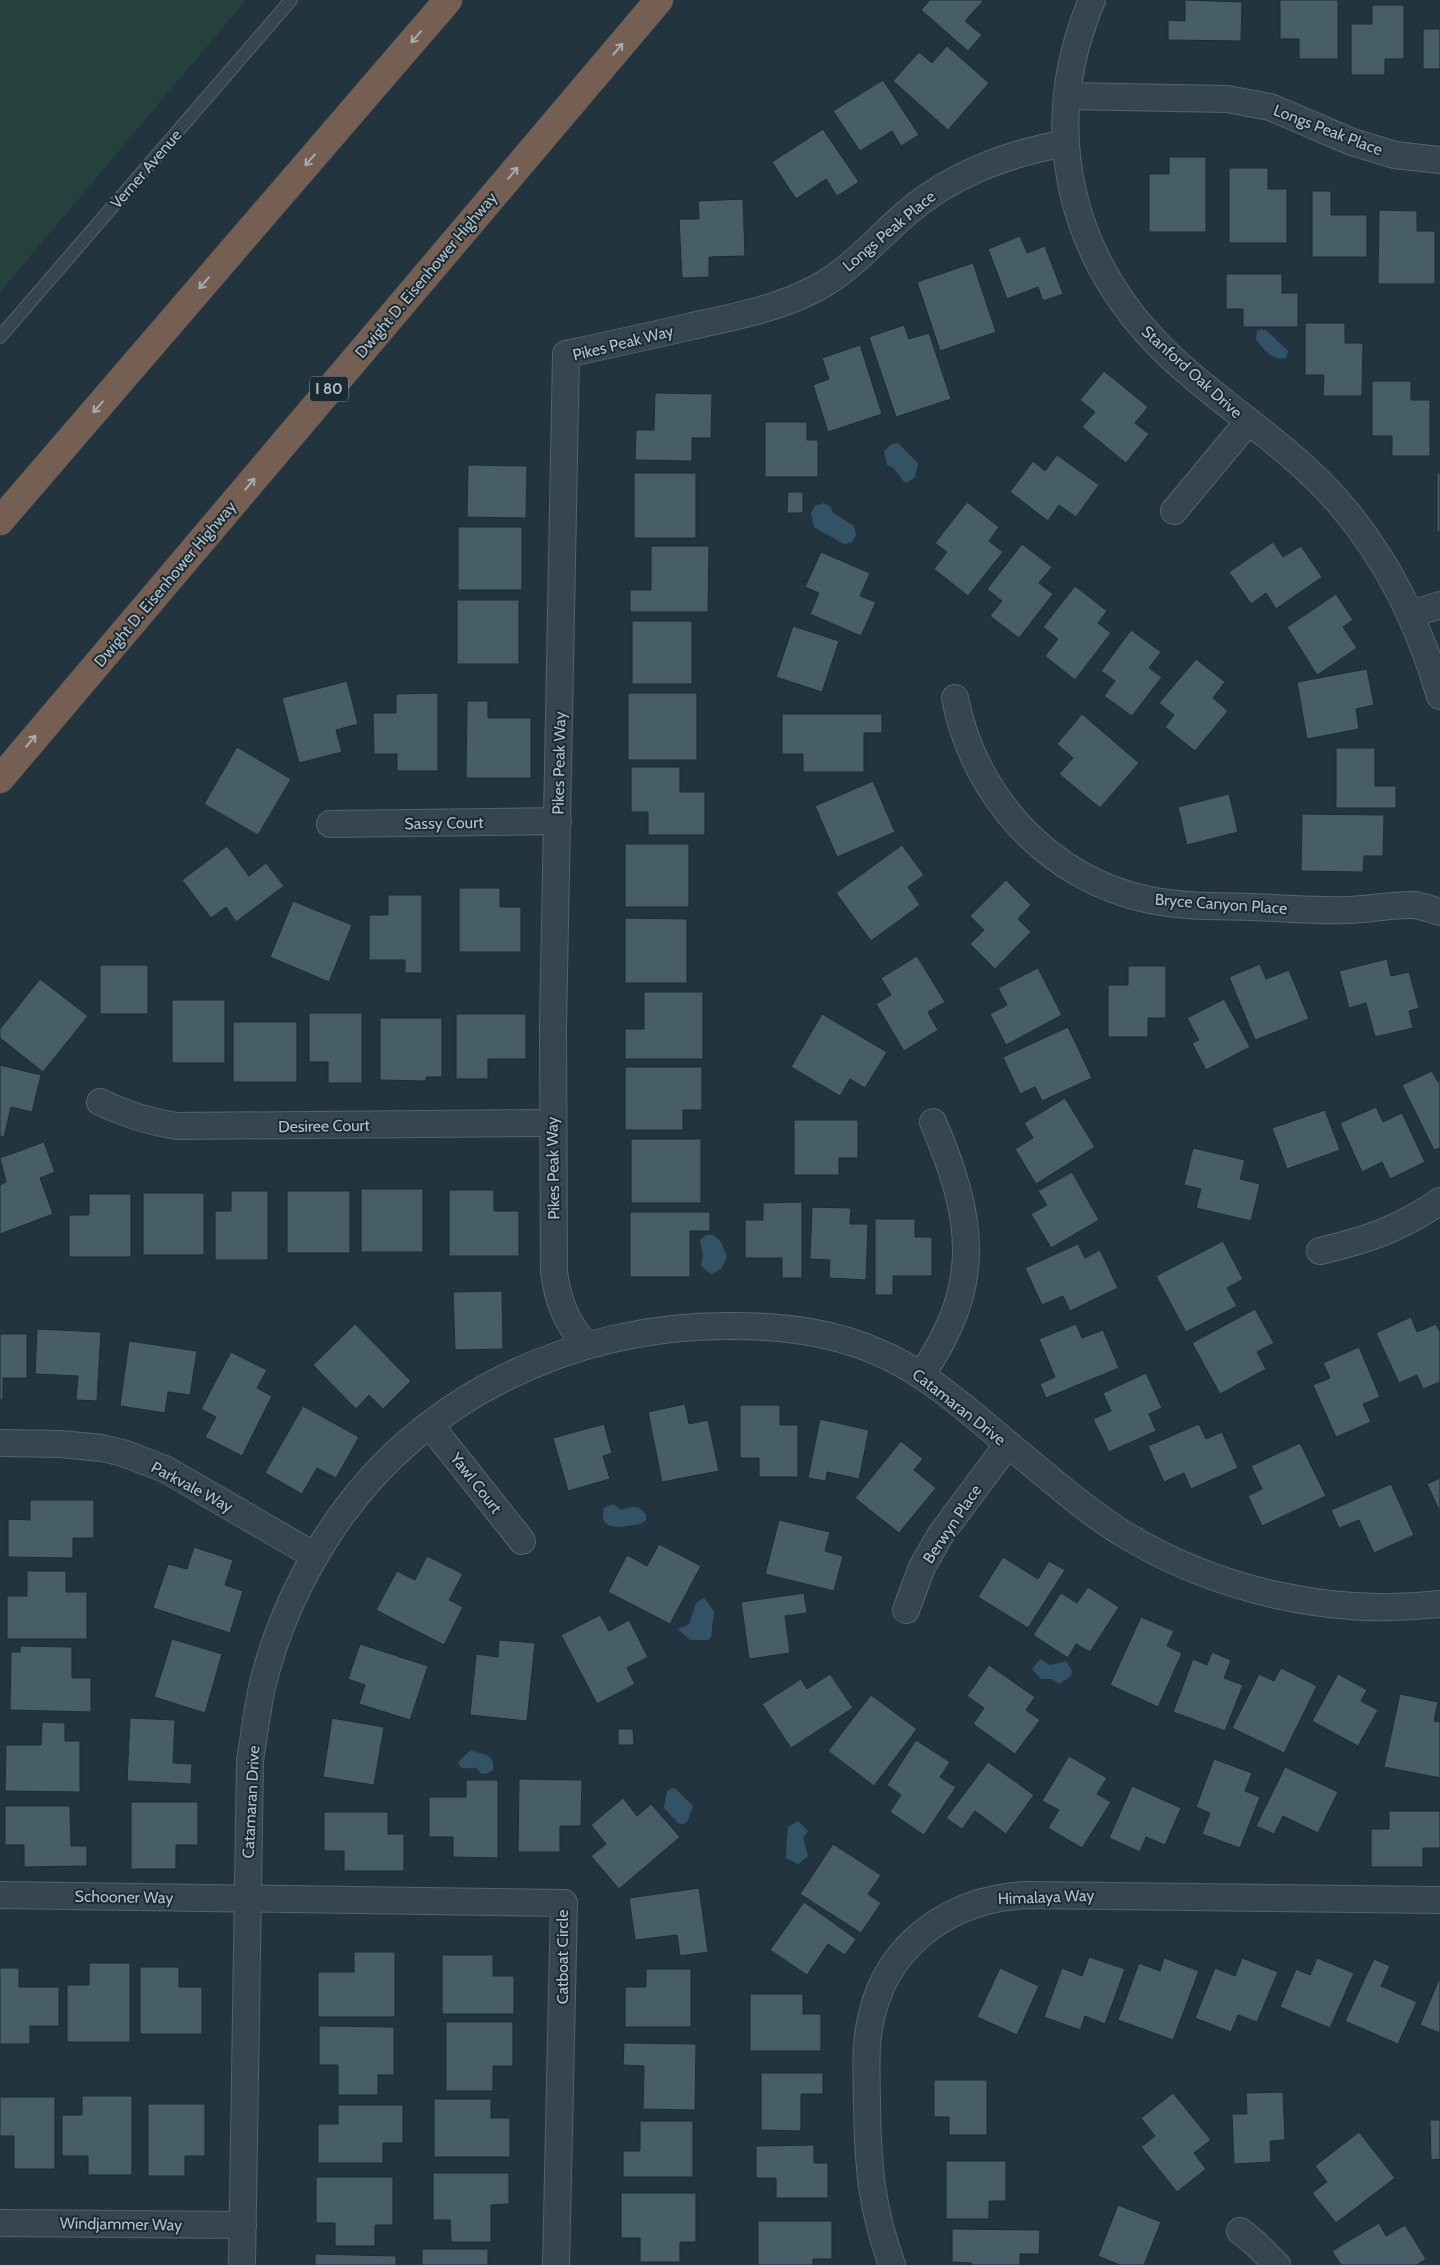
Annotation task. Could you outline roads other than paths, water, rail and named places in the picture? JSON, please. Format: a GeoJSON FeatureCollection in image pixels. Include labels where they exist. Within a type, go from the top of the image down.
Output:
{"type":"FeatureCollection","features":[{"type":"Feature","properties":{"kind":"highway"},"geometry":{"type":"LineString","coordinates":[[0,520],[448,0]]}},
{"type":"Feature","properties":{"kind":"highway","name":"Dwight D. Eisenhower Highway"},"geometry":{"type":"LineString","coordinates":[[0,779],[659,0]]}},
{"type":"Feature","properties":{"kind":"street","name":"Stanford Oak Drive"},"geometry":{"type":"LineString","coordinates":[[1092,0],[1082,24],[1071,65],[1067,96],[1066,143],[1071,183],[1081,225],[1099,265],[1121,301],[1148,335],[1177,363],[1307,471],[1339,503],[1368,539],[1393,577],[1412,614],[1428,654],[1440,696]]}},
{"type":"Feature","properties":{"kind":"street","name":"Longs Peak Place"},"geometry":{"type":"LineString","coordinates":[[1067,96],[1227,99],[1277,109],[1352,142],[1395,155],[1440,160]]}},
{"type":"Feature","properties":{"kind":"street","name":"Longs Peak Place"},"geometry":{"type":"LineString","coordinates":[[743,315],[772,308],[815,289],[834,277],[871,248],[917,204],[951,181],[1002,158],[1025,150],[1066,143]]}},
{"type":"Feature","properties":{"kind":"street","name":"Pikes Peak Way"},"geometry":{"type":"LineString","coordinates":[[585,1344],[567,1319],[557,1292],[554,1272],[552,1026],[558,821],[566,354],[743,315]]}},
{"type":"Feature","properties":{"kind":"street"},"geometry":{"type":"LineString","coordinates":[[1174,511],[1248,422]]}},
{"type":"Feature","properties":{"kind":"street"},"geometry":{"type":"LineString","coordinates":[[1412,614],[1440,605]]}},
{"type":"Feature","properties":{"kind":"street","name":"Bryce Canyon Place"},"geometry":{"type":"LineString","coordinates":[[955,698],[958,716],[972,756],[992,792],[1018,826],[1052,856],[1089,879],[1130,895],[1152,901],[1194,906],[1346,910],[1415,905],[1440,912]]}},
{"type":"Feature","properties":{"kind":"street","name":"Sassy Court"},"geometry":{"type":"LineString","coordinates":[[330,824],[558,821]]}},
{"type":"Feature","properties":{"kind":"street","name":"Desiree Court"},"geometry":{"type":"LineString","coordinates":[[100,1102],[119,1112],[157,1123],[184,1126],[553,1123]]}},
{"type":"Feature","properties":{"kind":"street"},"geometry":{"type":"LineString","coordinates":[[921,1375],[949,1330],[962,1289],[967,1247],[963,1204],[951,1162],[933,1122]]}},
{"type":"Feature","properties":{"kind":"street"},"geometry":{"type":"LineString","coordinates":[[1320,1251],[1358,1242],[1401,1226],[1440,1201]]}},
{"type":"Feature","properties":{"kind":"street","name":"Catamaran Drive"},"geometry":{"type":"LineString","coordinates":[[242,2265],[250,1761],[262,1688],[276,1641],[294,1596],[330,1531],[360,1492],[394,1456],[430,1425],[492,1383],[537,1362],[585,1344],[655,1329],[704,1325],[762,1326],[814,1332],[847,1339],[884,1354],[921,1375],[1079,1503],[1122,1533],[1168,1558],[1216,1578],[1266,1593],[1318,1602],[1370,1607],[1440,1604]]}},
{"type":"Feature","properties":{"kind":"street","name":"Yawl Court"},"geometry":{"type":"LineString","coordinates":[[430,1425],[522,1541]]}},
{"type":"Feature","properties":{"kind":"street","name":"Parkvale Way"},"geometry":{"type":"LineString","coordinates":[[0,1443],[60,1444],[102,1448],[123,1453],[164,1469],[315,1556]]}},
{"type":"Feature","properties":{"kind":"street","name":"Berwyn Place"},"geometry":{"type":"LineString","coordinates":[[906,1610],[922,1567],[941,1534],[1008,1444]]}},
{"type":"Feature","properties":{"kind":"street","name":"Himalaya Way"},"geometry":{"type":"LineString","coordinates":[[892,2265],[878,2224],[868,2162],[866,2054],[870,2025],[877,1997],[895,1963],[907,1947],[936,1922],[953,1912],[980,1901],[1028,1894],[1440,1900]]}},
{"type":"Feature","properties":{"kind":"street","name":"Schooner Way"},"geometry":{"type":"LineString","coordinates":[[0,1895],[248,1899]]}},
{"type":"Feature","properties":{"kind":"street","name":"Catboat Circle"},"geometry":{"type":"LineString","coordinates":[[248,1899],[564,1903],[556,2265]]}},
{"type":"Feature","properties":{"kind":"street","name":"Windjammer Way"},"geometry":{"type":"LineString","coordinates":[[0,2223],[243,2225]]}},
{"type":"Feature","properties":{"kind":"street"},"geometry":{"type":"LineString","coordinates":[[1240,2232],[1277,2265]]}},
{"type":"Feature","properties":{"kind":"lane","name":"Verner Avenue"},"geometry":{"type":"LineString","coordinates":[[0,337],[291,0]]}},
{"type":"Feature","properties":{"kind":"water"},"geometry":{"type":"Polygon","coordinates":[[[1261,329],[1266,330],[1288,351],[1286,358],[1281,359],[1272,356],[1261,346],[1256,339],[1257,331],[1261,329]]]}},
{"type":"Feature","properties":{"kind":"water"},"geometry":{"type":"Polygon","coordinates":[[[898,443],[918,463],[915,477],[908,482],[904,482],[894,468],[887,465],[884,451],[892,444],[898,443]]]}},
{"type":"Feature","properties":{"kind":"water"},"geometry":{"type":"Polygon","coordinates":[[[824,503],[831,507],[833,513],[854,526],[856,535],[852,542],[844,544],[814,527],[811,513],[815,506],[824,503]]]}},
{"type":"Feature","properties":{"kind":"water"},"geometry":{"type":"Polygon","coordinates":[[[706,1235],[713,1235],[721,1242],[727,1257],[721,1269],[711,1274],[701,1266],[703,1255],[700,1240],[706,1235]]]}},
{"type":"Feature","properties":{"kind":"water"},"geometry":{"type":"Polygon","coordinates":[[[613,1504],[621,1510],[632,1507],[639,1508],[646,1514],[646,1520],[640,1524],[633,1525],[616,1527],[608,1525],[603,1519],[604,1508],[613,1504]]]}},
{"type":"Feature","properties":{"kind":"water"},"geometry":{"type":"Polygon","coordinates":[[[704,1598],[714,1611],[711,1637],[708,1640],[690,1640],[678,1629],[689,1624],[696,1603],[704,1598]]]}},
{"type":"Feature","properties":{"kind":"water"},"geometry":{"type":"Polygon","coordinates":[[[1040,1659],[1050,1665],[1066,1661],[1072,1671],[1071,1676],[1059,1684],[1052,1679],[1041,1679],[1032,1669],[1040,1659]]]}},
{"type":"Feature","properties":{"kind":"water"},"geometry":{"type":"Polygon","coordinates":[[[471,1750],[490,1758],[493,1770],[486,1774],[480,1773],[477,1768],[461,1767],[458,1762],[471,1750]]]}},
{"type":"Feature","properties":{"kind":"water"},"geometry":{"type":"Polygon","coordinates":[[[672,1788],[676,1789],[693,1806],[688,1820],[684,1824],[678,1823],[664,1808],[667,1791],[672,1788]]]}},
{"type":"Feature","properties":{"kind":"water"},"geometry":{"type":"Polygon","coordinates":[[[798,1821],[808,1831],[803,1838],[808,1856],[798,1864],[786,1858],[786,1846],[788,1827],[798,1821]]]}}]}
